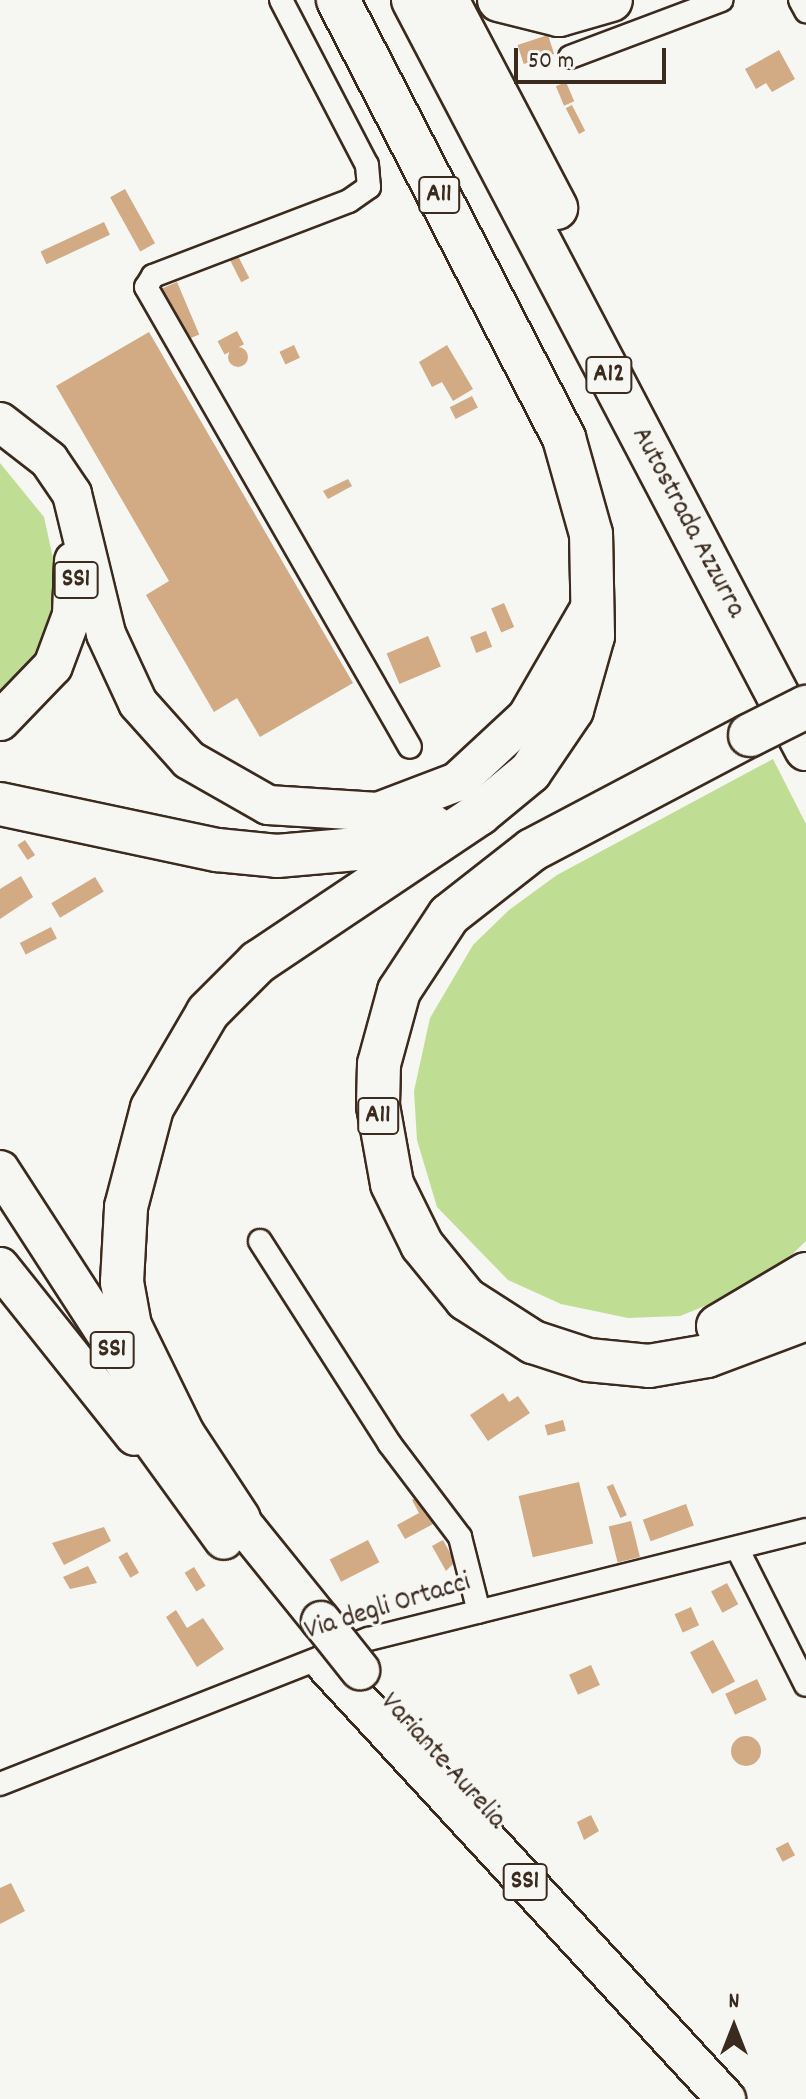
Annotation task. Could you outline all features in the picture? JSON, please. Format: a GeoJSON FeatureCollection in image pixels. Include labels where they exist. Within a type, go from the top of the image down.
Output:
{"type":"FeatureCollection","features":[{"type":"Feature","properties":{"kind":"highway","name":"A11"},"geometry":{"type":"LineString","coordinates":[[0,784],[250,838],[374,839],[433,813],[473,788],[521,744],[570,677],[592,605],[591,534],[571,456],[338,0]]}},
{"type":"Feature","properties":{"kind":"highway","name":"Autostrada Azzurra"},"geometry":{"type":"LineString","coordinates":[[413,0],[806,749]]}},
{"type":"Feature","properties":{"kind":"highway","name":"Autostrada Azzurra"},"geometry":{"type":"LineString","coordinates":[[447,0],[806,688]]}},
{"type":"Feature","properties":{"kind":"highway"},"geometry":{"type":"LineString","coordinates":[[499,0],[559,15],[611,0]]}},
{"type":"Feature","properties":{"kind":"highway"},"geometry":{"type":"LineString","coordinates":[[0,422],[49,460],[72,494],[106,634],[133,694],[164,735],[249,798],[374,839]]}},
{"type":"Feature","properties":{"kind":"highway","name":"SS1"},"geometry":{"type":"LineString","coordinates":[[0,441],[57,498],[76,583],[53,666],[0,721]]}},
{"type":"Feature","properties":{"kind":"highway"},"geometry":{"type":"LineString","coordinates":[[0,804],[217,850],[300,856],[374,839],[506,793],[552,744],[587,671],[592,605]]}},
{"type":"Feature","properties":{"kind":"highway"},"geometry":{"type":"LineString","coordinates":[[227,1524],[130,1326],[122,1282],[132,1171],[171,1068],[219,999],[374,839],[415,802],[487,761],[527,717],[592,605]]}},
{"type":"Feature","properties":{"kind":"highway","name":"A11"},"geometry":{"type":"LineString","coordinates":[[806,707],[756,744],[532,850],[449,915],[411,967],[390,1015],[379,1064],[379,1119],[392,1184],[434,1264],[480,1311],[533,1342],[588,1360],[649,1366],[707,1356],[806,1319]]}},
{"type":"Feature","properties":{"kind":"highway"},"geometry":{"type":"LineString","coordinates":[[806,730],[756,744],[564,857],[471,930],[433,980],[413,1026],[404,1115],[419,1182],[448,1238],[494,1287],[548,1321],[623,1339],[675,1337],[748,1314],[806,1274]]}},
{"type":"Feature","properties":{"kind":"highway","name":"SS1"},"geometry":{"type":"LineString","coordinates":[[0,1170],[104,1340],[227,1524]]}},
{"type":"Feature","properties":{"kind":"highway","name":"SS1"},"geometry":{"type":"LineString","coordinates":[[0,1213],[227,1524]]}},
{"type":"Feature","properties":{"kind":"highway"},"geometry":{"type":"LineString","coordinates":[[0,1267],[227,1524]]}},
{"type":"Feature","properties":{"kind":"highway","name":"Variante Aurelia"},"geometry":{"type":"LineString","coordinates":[[227,1524],[342,1667],[726,2099]]}},
{"type":"Feature","properties":{"kind":"highway","name":"Variante Aurelia"},"geometry":{"type":"LineString","coordinates":[[342,1667],[756,2099]]}},
{"type":"Feature","properties":{"kind":"street"},"geometry":{"type":"LineString","coordinates":[[281,0],[367,165],[369,187],[349,201],[153,276],[146,287],[410,747]]}},
{"type":"Feature","properties":{"kind":"street"},"geometry":{"type":"LineString","coordinates":[[570,57],[722,0]]}},
{"type":"Feature","properties":{"kind":"street"},"geometry":{"type":"LineString","coordinates":[[800,0],[806,11]]}},
{"type":"Feature","properties":{"kind":"street"},"geometry":{"type":"LineString","coordinates":[[260,1241],[389,1443],[460,1537],[479,1612]]}},
{"type":"Feature","properties":{"kind":"street","name":"Via degli Ortacci"},"geometry":{"type":"LineString","coordinates":[[0,1784],[369,1639],[806,1530]]}},
{"type":"Feature","properties":{"kind":"street"},"geometry":{"type":"LineString","coordinates":[[737,1548],[806,1685]]}},
{"type":"Feature","properties":{"kind":"green space"},"geometry":{"type":"Polygon","coordinates":[[[0,463],[44,517],[58,581],[54,627],[38,668],[0,710],[0,463]]]}},
{"type":"Feature","properties":{"kind":"green space"},"geometry":{"type":"Polygon","coordinates":[[[773,759],[806,824],[806,1241],[762,1283],[680,1316],[628,1318],[561,1304],[508,1280],[437,1207],[417,1140],[414,1091],[430,1018],[473,945],[509,910],[557,875],[773,759]]]}},
{"type":"Feature","properties":{"kind":"building"},"geometry":{"type":"Polygon","coordinates":[[[548,35],[554,54],[524,64],[518,45],[548,35]]]}},
{"type":"Feature","properties":{"kind":"building"},"geometry":{"type":"Polygon","coordinates":[[[779,50],[795,79],[772,92],[766,83],[756,89],[745,69],[779,50]]]}},
{"type":"Feature","properties":{"kind":"building"},"geometry":{"type":"Polygon","coordinates":[[[566,82],[574,101],[564,106],[556,86],[566,82]]]}},
{"type":"Feature","properties":{"kind":"building"},"geometry":{"type":"Polygon","coordinates":[[[572,105],[585,131],[579,134],[566,108],[572,105]]]}},
{"type":"Feature","properties":{"kind":"building"},"geometry":{"type":"Polygon","coordinates":[[[125,189],[155,243],[140,251],[110,197],[125,189]]]}},
{"type":"Feature","properties":{"kind":"building"},"geometry":{"type":"Polygon","coordinates":[[[104,222],[110,235],[46,264],[41,252],[104,222]]]}},
{"type":"Feature","properties":{"kind":"building"},"geometry":{"type":"Polygon","coordinates":[[[237,254],[249,278],[241,282],[229,258],[237,254]]]}},
{"type":"Feature","properties":{"kind":"building"},"geometry":{"type":"Polygon","coordinates":[[[177,282],[199,334],[184,341],[161,289],[177,282]]]}},
{"type":"Feature","properties":{"kind":"building"},"geometry":{"type":"Polygon","coordinates":[[[237,331],[244,344],[225,355],[218,341],[237,331]]]}},
{"type":"Feature","properties":{"kind":"building"},"geometry":{"type":"Polygon","coordinates":[[[149,332],[353,683],[260,737],[237,698],[214,712],[146,595],[169,581],[56,386],[149,332]]]}},
{"type":"Feature","properties":{"kind":"building"},"geometry":{"type":"Polygon","coordinates":[[[294,345],[300,358],[285,364],[279,352],[294,345]]]}},
{"type":"Feature","properties":{"kind":"building"},"geometry":{"type":"Polygon","coordinates":[[[447,345],[473,389],[453,401],[442,382],[432,387],[419,362],[447,345]]]}},
{"type":"Feature","properties":{"kind":"building"},"geometry":{"type":"Polygon","coordinates":[[[238,347],[245,350],[248,357],[245,364],[238,367],[231,364],[228,357],[231,350],[238,347]]]}},
{"type":"Feature","properties":{"kind":"building"},"geometry":{"type":"Polygon","coordinates":[[[472,396],[478,408],[456,419],[450,407],[472,396]]]}},
{"type":"Feature","properties":{"kind":"building"},"geometry":{"type":"Polygon","coordinates":[[[348,479],[352,486],[328,499],[323,491],[348,479]]]}},
{"type":"Feature","properties":{"kind":"building"},"geometry":{"type":"Polygon","coordinates":[[[504,603],[514,627],[501,632],[491,608],[504,603]]]}},
{"type":"Feature","properties":{"kind":"building"},"geometry":{"type":"Polygon","coordinates":[[[486,631],[492,647],[476,653],[470,637],[486,631]]]}},
{"type":"Feature","properties":{"kind":"building"},"geometry":{"type":"Polygon","coordinates":[[[428,636],[441,666],[399,684],[387,654],[428,636]]]}},
{"type":"Feature","properties":{"kind":"building"},"geometry":{"type":"Polygon","coordinates":[[[25,840],[35,855],[28,860],[18,845],[25,840]]]}},
{"type":"Feature","properties":{"kind":"building"},"geometry":{"type":"Polygon","coordinates":[[[21,876],[33,897],[0,919],[0,889],[21,876]]]}},
{"type":"Feature","properties":{"kind":"building"},"geometry":{"type":"Polygon","coordinates":[[[95,877],[104,892],[60,918],[51,903],[95,877]]]}},
{"type":"Feature","properties":{"kind":"building"},"geometry":{"type":"Polygon","coordinates":[[[51,927],[57,939],[26,954],[20,943],[51,927]]]}},
{"type":"Feature","properties":{"kind":"building"},"geometry":{"type":"Polygon","coordinates":[[[503,1393],[509,1402],[518,1396],[530,1413],[488,1441],[470,1415],[503,1393]]]}},
{"type":"Feature","properties":{"kind":"building"},"geometry":{"type":"Polygon","coordinates":[[[563,1420],[566,1431],[547,1436],[545,1425],[563,1420]]]}},
{"type":"Feature","properties":{"kind":"building"},"geometry":{"type":"Polygon","coordinates":[[[579,1482],[593,1543],[533,1557],[519,1496],[579,1482]]]}},
{"type":"Feature","properties":{"kind":"building"},"geometry":{"type":"Polygon","coordinates":[[[613,1484],[627,1515],[620,1518],[607,1487],[613,1484]]]}},
{"type":"Feature","properties":{"kind":"building"},"geometry":{"type":"Polygon","coordinates":[[[420,1495],[435,1523],[405,1539],[397,1525],[419,1513],[412,1500],[420,1495]]]}},
{"type":"Feature","properties":{"kind":"building"},"geometry":{"type":"Polygon","coordinates":[[[686,1504],[694,1526],[651,1541],[643,1520],[686,1504]]]}},
{"type":"Feature","properties":{"kind":"building"},"geometry":{"type":"Polygon","coordinates":[[[631,1521],[640,1557],[618,1562],[609,1527],[631,1521]]]}},
{"type":"Feature","properties":{"kind":"building"},"geometry":{"type":"Polygon","coordinates":[[[104,1527],[111,1541],[64,1565],[52,1543],[104,1527]]]}},
{"type":"Feature","properties":{"kind":"building"},"geometry":{"type":"Polygon","coordinates":[[[368,1540],[379,1562],[341,1582],[330,1560],[368,1540]]]}},
{"type":"Feature","properties":{"kind":"building"},"geometry":{"type":"Polygon","coordinates":[[[443,1540],[455,1562],[446,1571],[432,1546],[443,1540]]]}},
{"type":"Feature","properties":{"kind":"building"},"geometry":{"type":"Polygon","coordinates":[[[127,1552],[139,1573],[130,1578],[118,1557],[127,1552]]]}},
{"type":"Feature","properties":{"kind":"building"},"geometry":{"type":"Polygon","coordinates":[[[88,1566],[97,1583],[70,1589],[63,1577],[88,1566]]]}},
{"type":"Feature","properties":{"kind":"building"},"geometry":{"type":"Polygon","coordinates":[[[194,1567],[206,1586],[196,1591],[185,1573],[194,1567]]]}},
{"type":"Feature","properties":{"kind":"building"},"geometry":{"type":"Polygon","coordinates":[[[727,1583],[738,1604],[722,1613],[711,1591],[727,1583]]]}},
{"type":"Feature","properties":{"kind":"building"},"geometry":{"type":"Polygon","coordinates":[[[691,1607],[699,1625],[683,1633],[675,1614],[691,1607]]]}},
{"type":"Feature","properties":{"kind":"building"},"geometry":{"type":"Polygon","coordinates":[[[176,1610],[187,1628],[203,1618],[224,1649],[197,1667],[166,1617],[176,1610]]]}},
{"type":"Feature","properties":{"kind":"building"},"geometry":{"type":"Polygon","coordinates":[[[713,1640],[735,1681],[712,1694],[690,1652],[713,1640]]]}},
{"type":"Feature","properties":{"kind":"building"},"geometry":{"type":"Polygon","coordinates":[[[591,1665],[600,1685],[578,1695],[569,1675],[591,1665]]]}},
{"type":"Feature","properties":{"kind":"building"},"geometry":{"type":"Polygon","coordinates":[[[757,1679],[767,1700],[735,1715],[725,1694],[757,1679]]]}},
{"type":"Feature","properties":{"kind":"building"},"geometry":{"type":"Polygon","coordinates":[[[746,1736],[757,1740],[761,1751],[757,1762],[746,1766],[735,1762],[731,1751],[735,1740],[746,1736]]]}},
{"type":"Feature","properties":{"kind":"building"},"geometry":{"type":"Polygon","coordinates":[[[591,1815],[599,1831],[584,1840],[577,1822],[591,1815]]]}},
{"type":"Feature","properties":{"kind":"building"},"geometry":{"type":"Polygon","coordinates":[[[788,1842],[795,1855],[783,1862],[776,1849],[788,1842]]]}},
{"type":"Feature","properties":{"kind":"building"},"geometry":{"type":"Polygon","coordinates":[[[11,1883],[25,1911],[0,1924],[0,1888],[11,1883]]]}}]}
